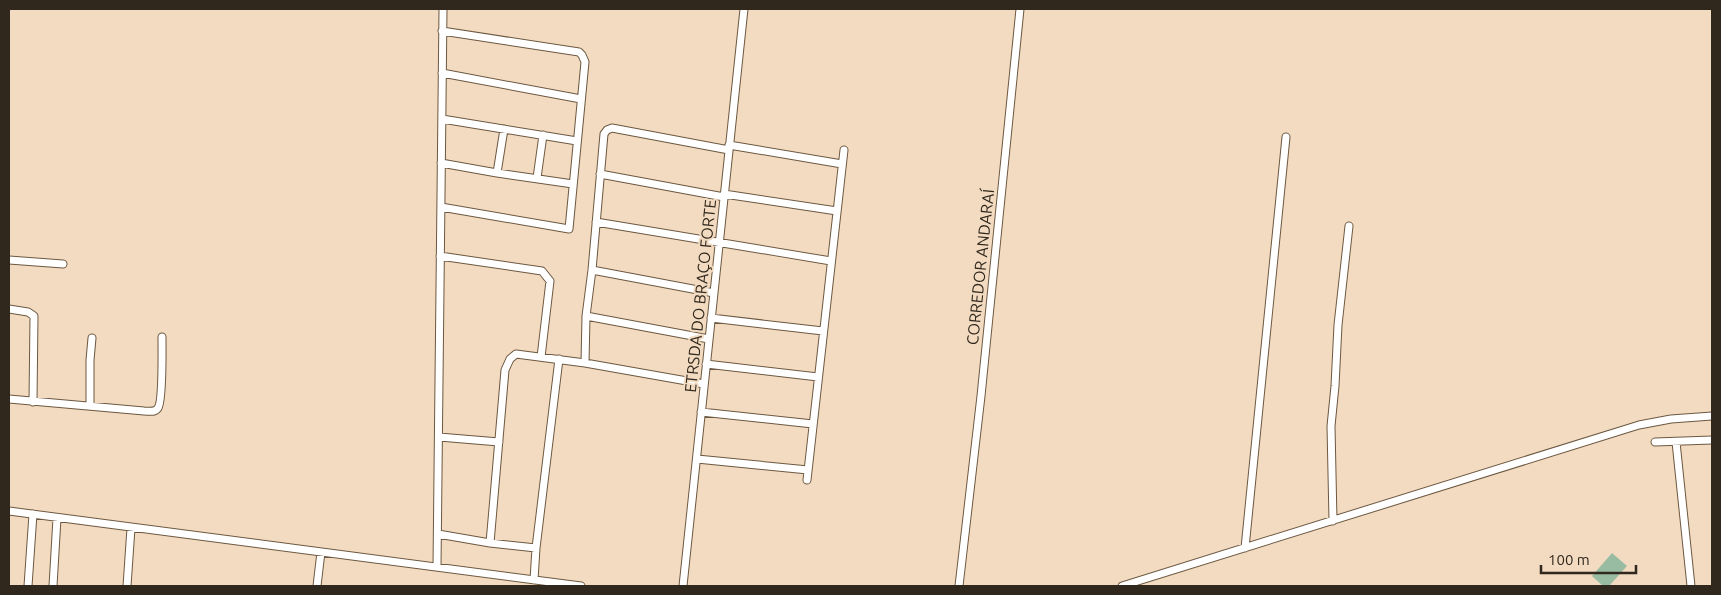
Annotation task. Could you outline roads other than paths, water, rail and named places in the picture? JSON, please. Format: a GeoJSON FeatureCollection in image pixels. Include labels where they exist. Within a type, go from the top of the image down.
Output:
{"type":"FeatureCollection","features":[{"type":"Feature","properties":{"kind":"street"},"geometry":{"type":"LineString","coordinates":[[437,567],[443,9]]}},
{"type":"Feature","properties":{"kind":"street","name":"ETRSDA DO BRAÇO FORTE"},"geometry":{"type":"LineString","coordinates":[[683,586],[744,9]]}},
{"type":"Feature","properties":{"kind":"street","name":"CORREDOR ANDARAÍ"},"geometry":{"type":"LineString","coordinates":[[958,586],[984,367],[1020,9]]}},
{"type":"Feature","properties":{"kind":"street"},"geometry":{"type":"LineString","coordinates":[[441,207],[569,229],[585,62],[579,52],[442,31]]}},
{"type":"Feature","properties":{"kind":"street"},"geometry":{"type":"LineString","coordinates":[[442,73],[581,99]]}},
{"type":"Feature","properties":{"kind":"street"},"geometry":{"type":"LineString","coordinates":[[442,119],[577,141]]}},
{"type":"Feature","properties":{"kind":"street"},"geometry":{"type":"LineString","coordinates":[[585,363],[586,316],[604,134],[607,130],[612,128],[842,164]]}},
{"type":"Feature","properties":{"kind":"street"},"geometry":{"type":"LineString","coordinates":[[497,173],[504,129]]}},
{"type":"Feature","properties":{"kind":"street"},"geometry":{"type":"LineString","coordinates":[[537,178],[543,135]]}},
{"type":"Feature","properties":{"kind":"street"},"geometry":{"type":"LineString","coordinates":[[1245,548],[1286,137]]}},
{"type":"Feature","properties":{"kind":"street"},"geometry":{"type":"LineString","coordinates":[[807,480],[844,150]]}},
{"type":"Feature","properties":{"kind":"street"},"geometry":{"type":"LineString","coordinates":[[441,163],[573,184]]}},
{"type":"Feature","properties":{"kind":"street"},"geometry":{"type":"LineString","coordinates":[[600,174],[837,212]]}},
{"type":"Feature","properties":{"kind":"street"},"geometry":{"type":"LineString","coordinates":[[596,222],[831,260]]}},
{"type":"Feature","properties":{"kind":"street"},"geometry":{"type":"LineString","coordinates":[[1333,521],[1331,426],[1338,325],[1349,226]]}},
{"type":"Feature","properties":{"kind":"street"},"geometry":{"type":"LineString","coordinates":[[440,256],[542,271],[550,281],[541,357]]}},
{"type":"Feature","properties":{"kind":"street"},"geometry":{"type":"LineString","coordinates":[[9,260],[63,264]]}},
{"type":"Feature","properties":{"kind":"street"},"geometry":{"type":"LineString","coordinates":[[592,270],[714,293]]}},
{"type":"Feature","properties":{"kind":"street"},"geometry":{"type":"LineString","coordinates":[[9,309],[28,312],[34,316],[33,402]]}},
{"type":"Feature","properties":{"kind":"street"},"geometry":{"type":"LineString","coordinates":[[586,316],[709,339]]}},
{"type":"Feature","properties":{"kind":"street"},"geometry":{"type":"LineString","coordinates":[[711,318],[823,331]]}},
{"type":"Feature","properties":{"kind":"street"},"geometry":{"type":"LineString","coordinates":[[9,399],[156,411],[161,398],[162,337]]}},
{"type":"Feature","properties":{"kind":"street"},"geometry":{"type":"LineString","coordinates":[[90,406],[92,338]]}},
{"type":"Feature","properties":{"kind":"street"},"geometry":{"type":"LineString","coordinates":[[490,543],[505,370],[510,360],[516,354],[585,363],[704,384]]}},
{"type":"Feature","properties":{"kind":"street"},"geometry":{"type":"LineString","coordinates":[[534,580],[536,548],[559,359]]}},
{"type":"Feature","properties":{"kind":"street"},"geometry":{"type":"LineString","coordinates":[[706,364],[818,377]]}},
{"type":"Feature","properties":{"kind":"street"},"geometry":{"type":"LineString","coordinates":[[702,412],[813,424]]}},
{"type":"Feature","properties":{"kind":"street"},"geometry":{"type":"LineString","coordinates":[[1122,586],[1639,425],[1671,419],[1712,416]]}},
{"type":"Feature","properties":{"kind":"street"},"geometry":{"type":"LineString","coordinates":[[439,437],[499,442]]}},
{"type":"Feature","properties":{"kind":"street"},"geometry":{"type":"LineString","coordinates":[[1655,442],[1712,440]]}},
{"type":"Feature","properties":{"kind":"street"},"geometry":{"type":"LineString","coordinates":[[1676,442],[1691,586]]}},
{"type":"Feature","properties":{"kind":"street"},"geometry":{"type":"LineString","coordinates":[[696,459],[808,470]]}},
{"type":"Feature","properties":{"kind":"street"},"geometry":{"type":"LineString","coordinates":[[9,511],[581,586]]}},
{"type":"Feature","properties":{"kind":"street"},"geometry":{"type":"LineString","coordinates":[[28,586],[33,514]]}},
{"type":"Feature","properties":{"kind":"street"},"geometry":{"type":"LineString","coordinates":[[53,586],[57,518]]}},
{"type":"Feature","properties":{"kind":"street"},"geometry":{"type":"LineString","coordinates":[[127,586],[131,528]]}},
{"type":"Feature","properties":{"kind":"street"},"geometry":{"type":"LineString","coordinates":[[438,534],[490,543],[536,548]]}},
{"type":"Feature","properties":{"kind":"street"},"geometry":{"type":"LineString","coordinates":[[317,586],[321,552]]}}]}
